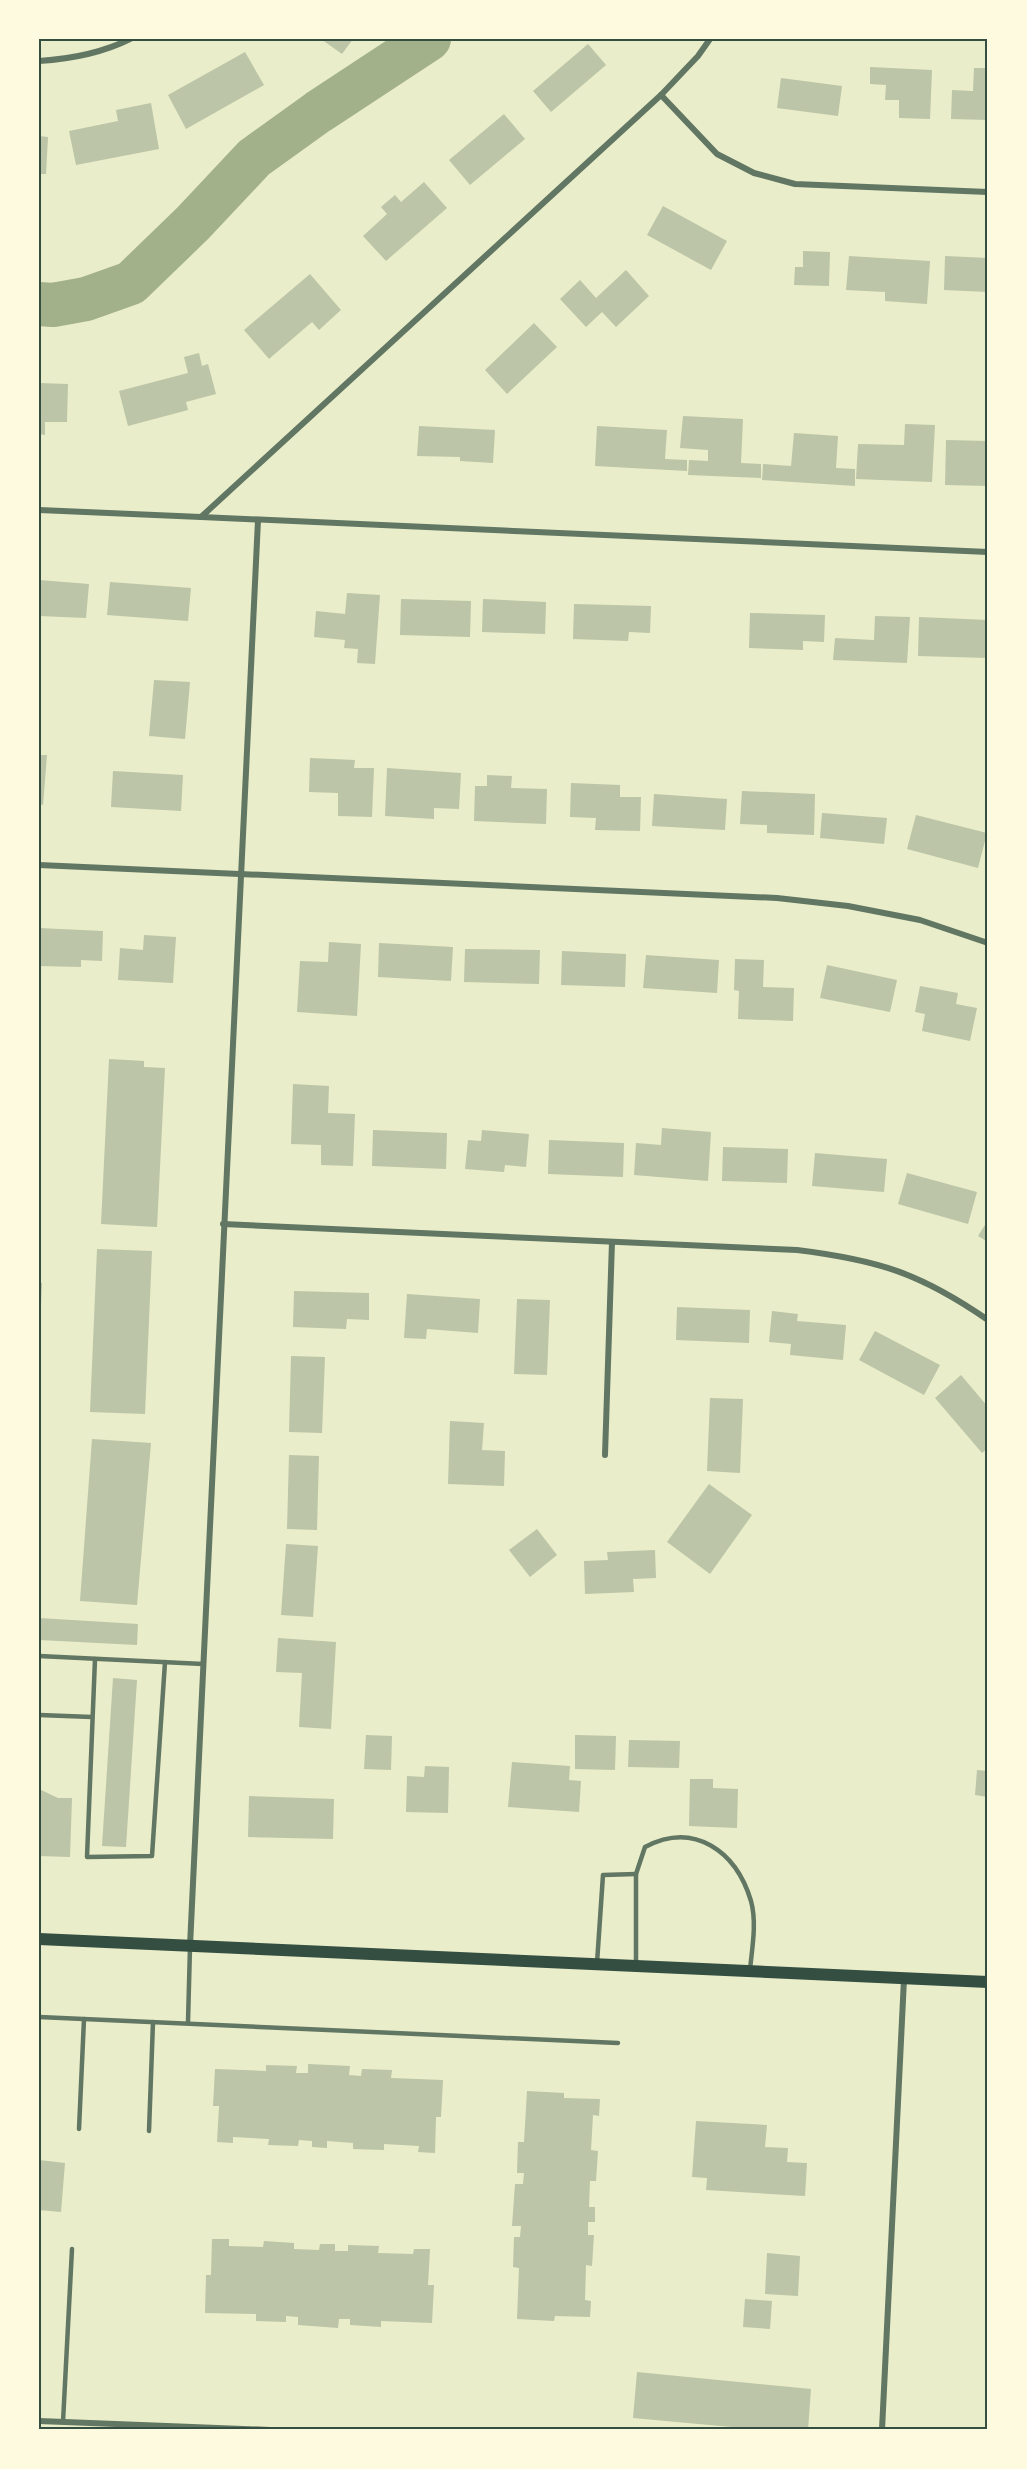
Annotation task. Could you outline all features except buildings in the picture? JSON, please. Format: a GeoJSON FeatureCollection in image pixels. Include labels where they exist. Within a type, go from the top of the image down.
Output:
{"type":"FeatureCollection","features":[{"type":"Feature","properties":{"kind":"main road"},"geometry":{"type":"LineString","coordinates":[[39,1940],[988,1982]]}},
{"type":"Feature","properties":{"kind":"street"},"geometry":{"type":"LineString","coordinates":[[39,61],[63,59],[113,47],[130,39]]}},
{"type":"Feature","properties":{"kind":"street"},"geometry":{"type":"LineString","coordinates":[[201,517],[661,95],[698,56],[710,39]]}},
{"type":"Feature","properties":{"kind":"street"},"geometry":{"type":"LineString","coordinates":[[661,95],[717,154],[754,173],[795,184],[988,192]]}},
{"type":"Feature","properties":{"kind":"street"},"geometry":{"type":"LineString","coordinates":[[39,510],[988,552]]}},
{"type":"Feature","properties":{"kind":"street"},"geometry":{"type":"LineString","coordinates":[[190,1946],[258,520]]}},
{"type":"Feature","properties":{"kind":"street"},"geometry":{"type":"LineString","coordinates":[[39,865],[777,898],[848,906],[920,920],[988,943]]}},
{"type":"Feature","properties":{"kind":"street"},"geometry":{"type":"LineString","coordinates":[[223,1224],[797,1250],[850,1257],[900,1270],[948,1292],[988,1320]]}},
{"type":"Feature","properties":{"kind":"street"},"geometry":{"type":"LineString","coordinates":[[605,1455],[612,1242]]}},
{"type":"Feature","properties":{"kind":"street"},"geometry":{"type":"LineString","coordinates":[[882,2430],[904,1978]]}},
{"type":"Feature","properties":{"kind":"street"},"geometry":{"type":"LineString","coordinates":[[39,2421],[270,2430]]}},
{"type":"Feature","properties":{"kind":"lane"},"geometry":{"type":"LineString","coordinates":[[39,1656],[203,1664]]}},
{"type":"Feature","properties":{"kind":"lane"},"geometry":{"type":"LineString","coordinates":[[95,1659],[87,1857],[152,1856],[165,1662]]}},
{"type":"Feature","properties":{"kind":"lane"},"geometry":{"type":"LineString","coordinates":[[39,1714],[92,1717]]}},
{"type":"Feature","properties":{"kind":"lane"},"geometry":{"type":"LineString","coordinates":[[636,1966],[636,1874],[645,1847],[664,1837],[685,1837],[708,1843],[727,1858],[742,1879],[751,1902],[754,1928],[750,1972]]}},
{"type":"Feature","properties":{"kind":"lane"},"geometry":{"type":"LineString","coordinates":[[597,1965],[603,1875],[636,1874]]}},
{"type":"Feature","properties":{"kind":"lane"},"geometry":{"type":"LineString","coordinates":[[188,2022],[190,1946]]}},
{"type":"Feature","properties":{"kind":"lane"},"geometry":{"type":"LineString","coordinates":[[39,2017],[618,2043]]}},
{"type":"Feature","properties":{"kind":"lane"},"geometry":{"type":"LineString","coordinates":[[79,2129],[84,2019]]}},
{"type":"Feature","properties":{"kind":"lane"},"geometry":{"type":"LineString","coordinates":[[149,2131],[153,2022]]}},
{"type":"Feature","properties":{"kind":"lane"},"geometry":{"type":"LineString","coordinates":[[63,2421],[72,2249]]}},
{"type":"Feature","properties":{"kind":"waterway"},"geometry":{"type":"LineString","coordinates":[[39,304],[53,305],[86,299],[131,283],[193,223],[254,158],[318,112],[429,39]]}}]}
